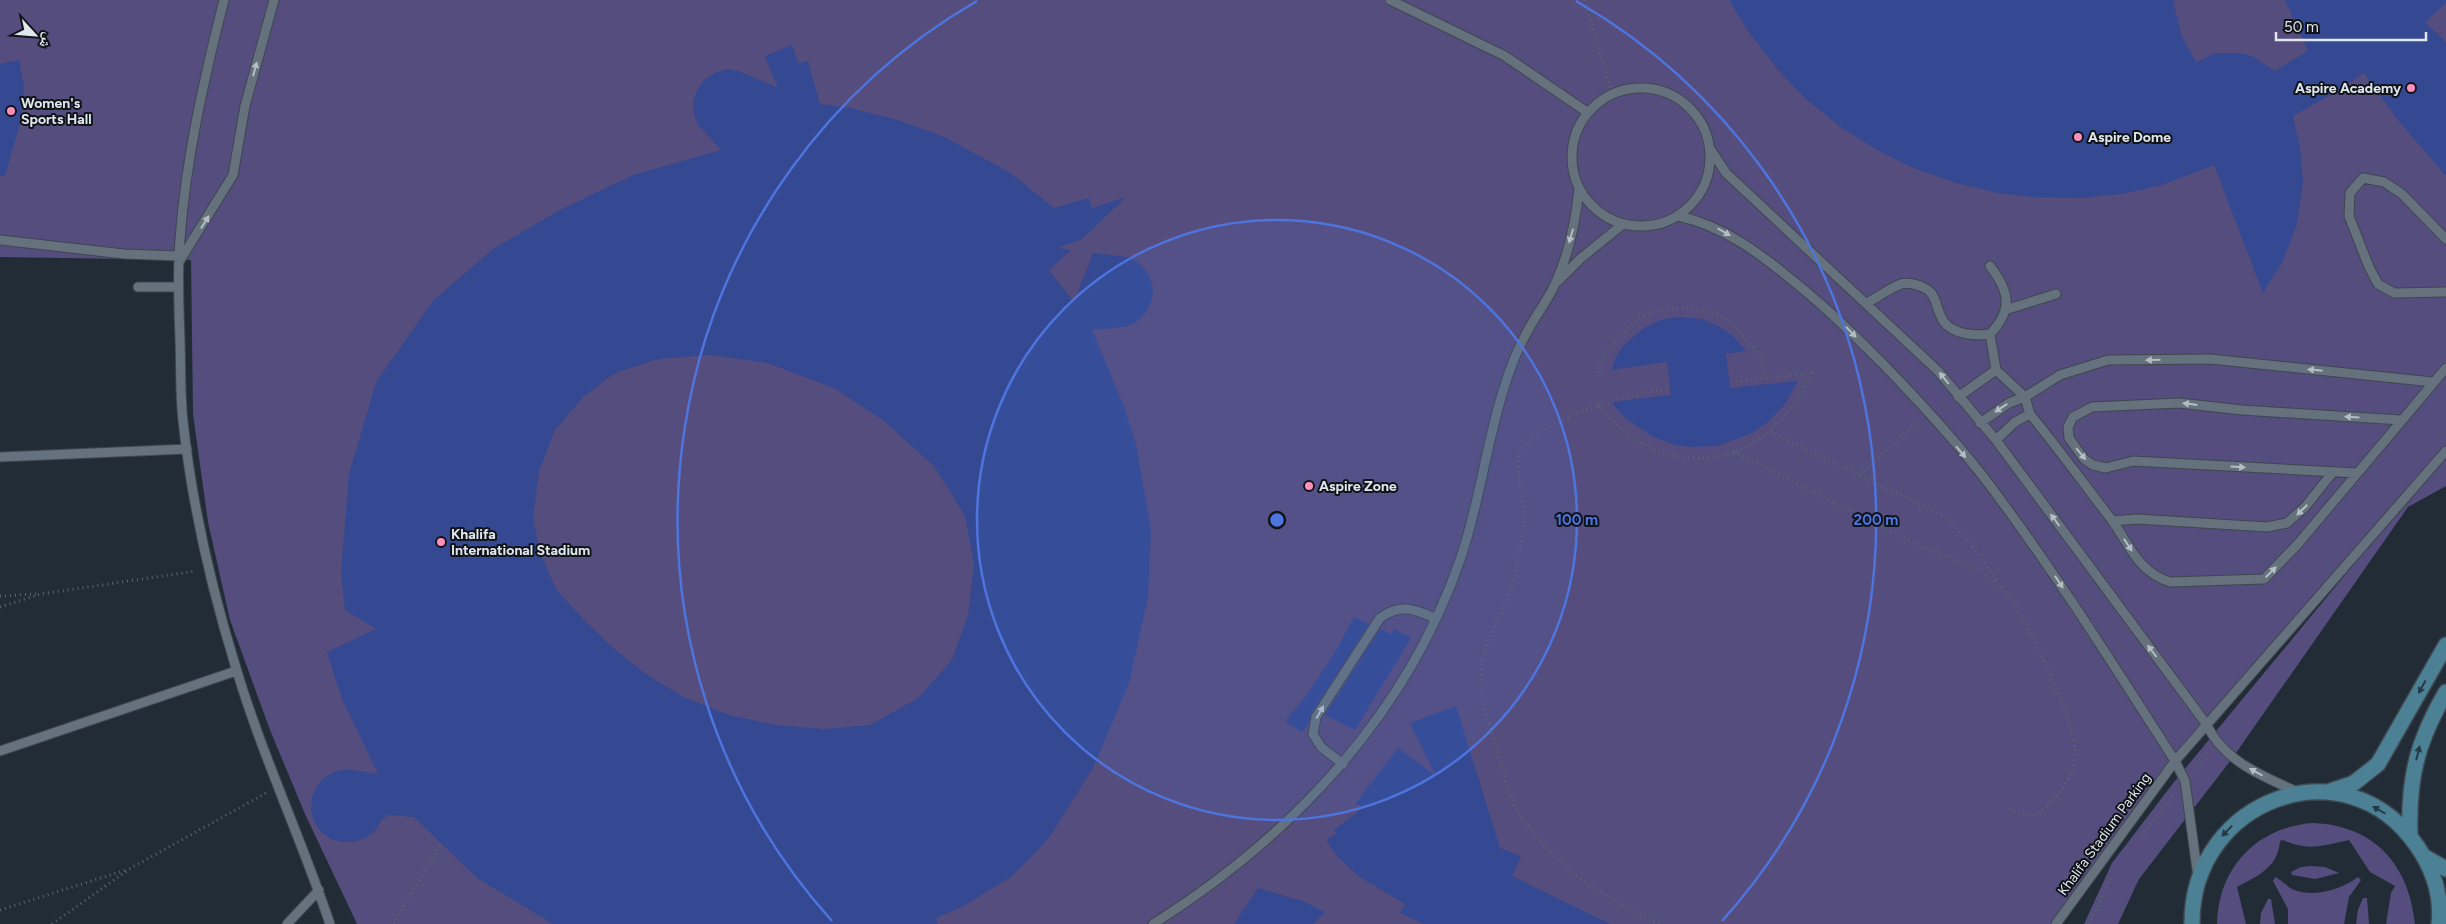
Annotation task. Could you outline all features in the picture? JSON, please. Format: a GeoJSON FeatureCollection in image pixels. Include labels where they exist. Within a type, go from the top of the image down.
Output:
{"type":"FeatureCollection","features":[{"type":"Feature","properties":{"kind":"main road"},"geometry":{"type":"LineString","coordinates":[[2326,792],[2354,783],[2378,764],[2446,644]]}},
{"type":"Feature","properties":{"kind":"main road"},"geometry":{"type":"LineString","coordinates":[[2410,836],[2412,774],[2419,745],[2446,692]]}},
{"type":"Feature","properties":{"kind":"main road"},"geometry":{"type":"LineString","coordinates":[[2192,924],[2194,893],[2198,877],[2216,842],[2230,827],[2262,804],[2300,793],[2326,792],[2358,799],[2373,806],[2386,814],[2410,836],[2425,857],[2433,876],[2438,895],[2439,924]]}},
{"type":"Feature","properties":{"kind":"main road"},"geometry":{"type":"LineString","coordinates":[[2425,857],[2446,869]]}},
{"type":"Feature","properties":{"kind":"lane"},"geometry":{"type":"LineString","coordinates":[[224,0],[204,78],[189,164],[179,259],[178,287],[182,418],[194,506],[208,569],[236,671],[277,787],[319,890],[330,924]]}},
{"type":"Feature","properties":{"kind":"lane"},"geometry":{"type":"LineString","coordinates":[[179,259],[233,175],[245,106],[274,0]]}},
{"type":"Feature","properties":{"kind":"lane"},"geometry":{"type":"LineString","coordinates":[[1390,0],[1505,56],[1587,112]]}},
{"type":"Feature","properties":{"kind":"lane"},"geometry":{"type":"LineString","coordinates":[[1638,87],[1664,90],[1687,104],[1704,124],[1711,150],[1709,176],[1697,199],[1678,216],[1661,224],[1642,227],[1623,224],[1605,217],[1590,204],[1579,188],[1572,169],[1572,149],[1577,130],[1587,112],[1612,93],[1638,87]]}},
{"type":"Feature","properties":{"kind":"lane"},"geometry":{"type":"LineString","coordinates":[[1711,150],[1731,179],[1867,303],[1938,371],[1996,440],[2207,725],[2214,741],[2254,771],[2300,793]]}},
{"type":"Feature","properties":{"kind":"lane"},"geometry":{"type":"LineString","coordinates":[[2446,240],[2402,194],[2384,182],[2363,178],[2350,193],[2349,216],[2369,267],[2378,284],[2394,292],[2446,292]]}},
{"type":"Feature","properties":{"kind":"lane"},"geometry":{"type":"LineString","coordinates":[[1556,283],[1575,222],[1579,188]]}},
{"type":"Feature","properties":{"kind":"lane"},"geometry":{"type":"LineString","coordinates":[[1678,216],[1698,220],[1721,230],[1765,258],[1832,312],[1910,392],[1981,474],[2046,563],[2175,761],[2185,781],[2198,877]]}},
{"type":"Feature","properties":{"kind":"lane"},"geometry":{"type":"LineString","coordinates":[[1155,924],[1232,870],[1288,822],[1343,764],[1388,706],[1436,618],[1460,560],[1482,483],[1493,421],[1524,336],[1556,283],[1580,258],[1623,224]]}},
{"type":"Feature","properties":{"kind":"lane"},"geometry":{"type":"LineString","coordinates":[[0,240],[179,259]]}},
{"type":"Feature","properties":{"kind":"lane"},"geometry":{"type":"LineString","coordinates":[[1867,303],[1902,284],[1916,284],[1927,288],[1934,295],[1944,322],[1953,329],[1967,334],[1990,334],[2000,324],[2006,310],[2007,294],[2002,281],[1990,266]]}},
{"type":"Feature","properties":{"kind":"lane"},"geometry":{"type":"LineString","coordinates":[[138,286],[178,287]]}},
{"type":"Feature","properties":{"kind":"lane"},"geometry":{"type":"LineString","coordinates":[[2006,310],[2056,294]]}},
{"type":"Feature","properties":{"kind":"lane"},"geometry":{"type":"LineString","coordinates":[[1990,334],[1996,370],[2025,397],[2030,414],[2112,521],[2139,562],[2156,577],[2170,582],[2264,579],[2296,545],[2446,368]]}},
{"type":"Feature","properties":{"kind":"lane"},"geometry":{"type":"LineString","coordinates":[[1980,423],[2004,406],[2025,397],[2060,375],[2108,360],[2210,359],[2433,382]]}},
{"type":"Feature","properties":{"kind":"lane"},"geometry":{"type":"LineString","coordinates":[[1958,396],[1996,370]]}},
{"type":"Feature","properties":{"kind":"lane"},"geometry":{"type":"LineString","coordinates":[[2357,473],[2133,461],[2106,468],[2093,466],[2084,459],[2069,438],[2068,427],[2073,417],[2092,407],[2179,402],[2242,410],[2401,420]]}},
{"type":"Feature","properties":{"kind":"lane"},"geometry":{"type":"LineString","coordinates":[[1996,440],[2015,422],[2030,414]]}},
{"type":"Feature","properties":{"kind":"lane"},"geometry":{"type":"LineString","coordinates":[[0,457],[187,449]]}},
{"type":"Feature","properties":{"kind":"lane","name":"Khalifa Stadium Parking"},"geometry":{"type":"LineString","coordinates":[[2056,924],[2175,761],[2446,451]]}},
{"type":"Feature","properties":{"kind":"lane"},"geometry":{"type":"LineString","coordinates":[[2112,521],[2137,519],[2267,527],[2287,524],[2305,507],[2333,472]]}},
{"type":"Feature","properties":{"kind":"lane"},"geometry":{"type":"LineString","coordinates":[[1343,764],[1321,747],[1313,734],[1316,717],[1380,618],[1389,611],[1403,608],[1420,611],[1436,618]]}},
{"type":"Feature","properties":{"kind":"lane"},"geometry":{"type":"LineString","coordinates":[[0,751],[236,671]]}},
{"type":"Feature","properties":{"kind":"lane"},"geometry":{"type":"LineString","coordinates":[[287,924],[319,890]]}},
{"type":"Feature","properties":{"kind":"path"},"geometry":{"type":"LineString","coordinates":[[1585,0],[1612,93]]}},
{"type":"Feature","properties":{"kind":"path"},"geometry":{"type":"LineString","coordinates":[[1598,374],[1608,348],[1636,320],[1661,309],[1692,309],[1711,312],[1729,320],[1758,352],[1767,379]]}},
{"type":"Feature","properties":{"kind":"path"},"geometry":{"type":"LineString","coordinates":[[1598,404],[1611,421],[1635,440],[1662,454],[1685,459],[1719,456],[1750,446],[1770,432],[1805,391],[1811,373],[1732,382]]}},
{"type":"Feature","properties":{"kind":"path"},"geometry":{"type":"LineString","coordinates":[[1659,924],[1612,901],[1576,876],[1544,848],[1517,811],[1488,721],[1480,679],[1489,638],[1504,607],[1514,579],[1524,521],[1522,495],[1518,478],[1521,448],[1535,435],[1598,404],[1651,391],[1668,389]]}},
{"type":"Feature","properties":{"kind":"path"},"geometry":{"type":"LineString","coordinates":[[1860,476],[1910,430]]}},
{"type":"Feature","properties":{"kind":"path"},"geometry":{"type":"LineString","coordinates":[[1770,432],[1944,516],[1970,544],[2026,623],[2056,686],[2075,751],[2063,790],[2041,813],[2025,816],[2006,808]]}},
{"type":"Feature","properties":{"kind":"path"},"geometry":{"type":"LineString","coordinates":[[1734,452],[1918,544],[1980,572],[2000,585]]}},
{"type":"Feature","properties":{"kind":"path"},"geometry":{"type":"LineString","coordinates":[[0,596],[41,594],[208,569]]}},
{"type":"Feature","properties":{"kind":"path"},"geometry":{"type":"LineString","coordinates":[[0,607],[41,594]]}},
{"type":"Feature","properties":{"kind":"path"},"geometry":{"type":"LineString","coordinates":[[2135,842],[2185,781],[2214,741]]}},
{"type":"Feature","properties":{"kind":"path"},"geometry":{"type":"LineString","coordinates":[[52,924],[131,868],[277,787]]}},
{"type":"Feature","properties":{"kind":"path"},"geometry":{"type":"LineString","coordinates":[[394,924],[441,843]]}},
{"type":"Feature","properties":{"kind":"path"},"geometry":{"type":"LineString","coordinates":[[0,910],[131,868]]}},
{"type":"Feature","properties":{"kind":"path"},"geometry":{"type":"LineString","coordinates":[[2089,924],[2112,873]]}},
{"type":"Feature","properties":{"kind":"shaded area","name":"Aspire Zone"},"geometry":{"type":"Polygon","coordinates":[[[0,0],[2446,0],[2446,451],[2175,761],[2056,924],[1161,924],[1157,918],[1146,924],[357,924],[305,814],[270,730],[230,620],[208,522],[193,414],[191,260],[0,257],[0,0]]]}},
{"type":"Feature","properties":{"kind":"shaded area"},"geometry":{"type":"Polygon","coordinates":[[[2446,456],[2446,486],[2408,507],[2231,760],[2139,879],[2118,924],[2084,924],[2112,863],[2174,782],[2446,456]]]}},
{"type":"Feature","properties":{"kind":"shaded area"},"geometry":{"type":"Polygon","coordinates":[[[2314,823],[2336,826],[2355,832],[2385,852],[2405,884],[2415,924],[2386,924],[2391,893],[2395,886],[2370,872],[2349,840],[2308,847],[2283,840],[2280,841],[2271,865],[2259,875],[2237,887],[2246,924],[2217,924],[2219,903],[2225,885],[2233,868],[2245,853],[2259,841],[2275,832],[2294,826],[2314,823]]]}},
{"type":"Feature","properties":{"kind":"shaded area"},"geometry":{"type":"Polygon","coordinates":[[[2301,867],[2325,867],[2339,873],[2315,879],[2292,875],[2291,872],[2301,867]]]}},
{"type":"Feature","properties":{"kind":"shaded area"},"geometry":{"type":"Polygon","coordinates":[[[2275,877],[2294,890],[2311,893],[2328,891],[2358,877],[2361,880],[2349,897],[2344,924],[2288,924],[2288,909],[2273,881],[2275,877]]]}},
{"type":"Feature","properties":{"kind":"shaded area"},"geometry":{"type":"Polygon","coordinates":[[[2363,898],[2367,898],[2369,924],[2356,924],[2358,910],[2363,898]]]}},
{"type":"Feature","properties":{"kind":"shaded area"},"geometry":{"type":"Polygon","coordinates":[[[2268,899],[2271,899],[2275,924],[2260,924],[2261,913],[2268,899]]]}},
{"type":"Feature","properties":{"kind":"building","name":"Aspire Dome"},"geometry":{"type":"Polygon","coordinates":[[[1729,0],[2173,0],[2182,37],[2196,62],[2216,53],[2239,53],[2252,56],[2275,71],[2308,51],[2285,0],[2446,0],[2446,3],[2425,22],[2446,42],[2446,176],[2397,119],[2364,73],[2334,93],[2293,116],[2300,147],[2303,182],[2297,224],[2283,261],[2263,293],[2214,165],[2162,185],[2127,193],[2084,198],[2032,197],[1998,193],[1956,183],[1911,167],[1879,151],[1842,128],[1807,100],[1779,71],[1748,31],[1729,0]]]}},
{"type":"Feature","properties":{"kind":"building","name":"Khalifa International Stadium"},"geometry":{"type":"Polygon","coordinates":[[[792,45],[798,63],[808,61],[820,104],[850,108],[897,120],[944,137],[1009,172],[1054,208],[1089,198],[1092,208],[1126,197],[1082,239],[1058,248],[1071,250],[1049,270],[1074,302],[1093,253],[1128,257],[1139,263],[1147,272],[1152,283],[1153,294],[1150,305],[1144,315],[1135,323],[1124,327],[1092,330],[1123,404],[1136,444],[1151,529],[1148,597],[1129,683],[1093,768],[1049,838],[1012,876],[962,907],[936,918],[938,924],[553,924],[477,878],[414,817],[388,815],[381,821],[375,831],[365,838],[354,842],[331,839],[321,832],[314,821],[311,810],[312,797],[317,786],[325,777],[336,771],[348,769],[378,774],[342,699],[327,652],[376,629],[345,610],[341,573],[349,474],[376,382],[433,301],[493,249],[560,210],[633,175],[721,150],[698,125],[694,114],[693,102],[697,90],[704,80],[715,73],[727,69],[739,71],[778,88],[765,56],[792,45]],[[710,355],[658,359],[615,373],[583,397],[555,430],[539,471],[533,520],[541,554],[556,589],[583,619],[612,647],[646,674],[683,697],[729,715],[776,725],[824,729],[870,725],[918,698],[952,660],[968,615],[974,564],[965,516],[934,466],[884,421],[834,388],[767,363],[710,355]]]}},
{"type":"Feature","properties":{"kind":"building","name":"Women's Sports Hall"},"geometry":{"type":"Polygon","coordinates":[[[19,60],[24,86],[21,119],[5,176],[0,176],[0,64],[19,60]]]}},
{"type":"Feature","properties":{"kind":"building"},"geometry":{"type":"Polygon","coordinates":[[[1676,317],[1702,319],[1720,327],[1734,337],[1746,351],[1726,354],[1730,388],[1798,381],[1785,404],[1769,421],[1752,433],[1717,446],[1693,447],[1675,445],[1651,436],[1623,416],[1611,402],[1671,395],[1667,362],[1611,370],[1617,355],[1623,346],[1644,328],[1661,320],[1676,317]]]}},
{"type":"Feature","properties":{"kind":"building"},"geometry":{"type":"Polygon","coordinates":[[[1354,617],[1369,624],[1311,714],[1309,723],[1302,732],[1285,721],[1306,696],[1333,656],[1354,617]]]}},
{"type":"Feature","properties":{"kind":"building"},"geometry":{"type":"Polygon","coordinates":[[[1380,629],[1391,634],[1394,629],[1411,638],[1355,730],[1325,715],[1380,629]]]}},
{"type":"Feature","properties":{"kind":"building"},"geometry":{"type":"Polygon","coordinates":[[[1456,706],[1500,848],[1521,856],[1512,876],[1610,924],[1423,924],[1400,913],[1405,904],[1358,876],[1337,856],[1326,840],[1337,834],[1334,830],[1363,808],[1356,803],[1398,748],[1436,776],[1410,723],[1456,706]]]}},
{"type":"Feature","properties":{"kind":"building"},"geometry":{"type":"Polygon","coordinates":[[[1258,888],[1305,902],[1325,912],[1313,924],[1234,924],[1258,888]]]}},
{"type":"Feature","properties":{"kind":"place","name":"Aspire Academy"},"geometry":{"type":"Point","coordinates":[2411,88]}},
{"type":"Feature","properties":{"kind":"place","name":"Women's Sports Hall"},"geometry":{"type":"Point","coordinates":[11,111]}},
{"type":"Feature","properties":{"kind":"place","name":"Aspire Dome"},"geometry":{"type":"Point","coordinates":[2078,137]}},
{"type":"Feature","properties":{"kind":"place","name":"Aspire Zone"},"geometry":{"type":"Point","coordinates":[1309,486]}},
{"type":"Feature","properties":{"kind":"place","name":"Khalifa International Stadium"},"geometry":{"type":"Point","coordinates":[441,542]}}]}
